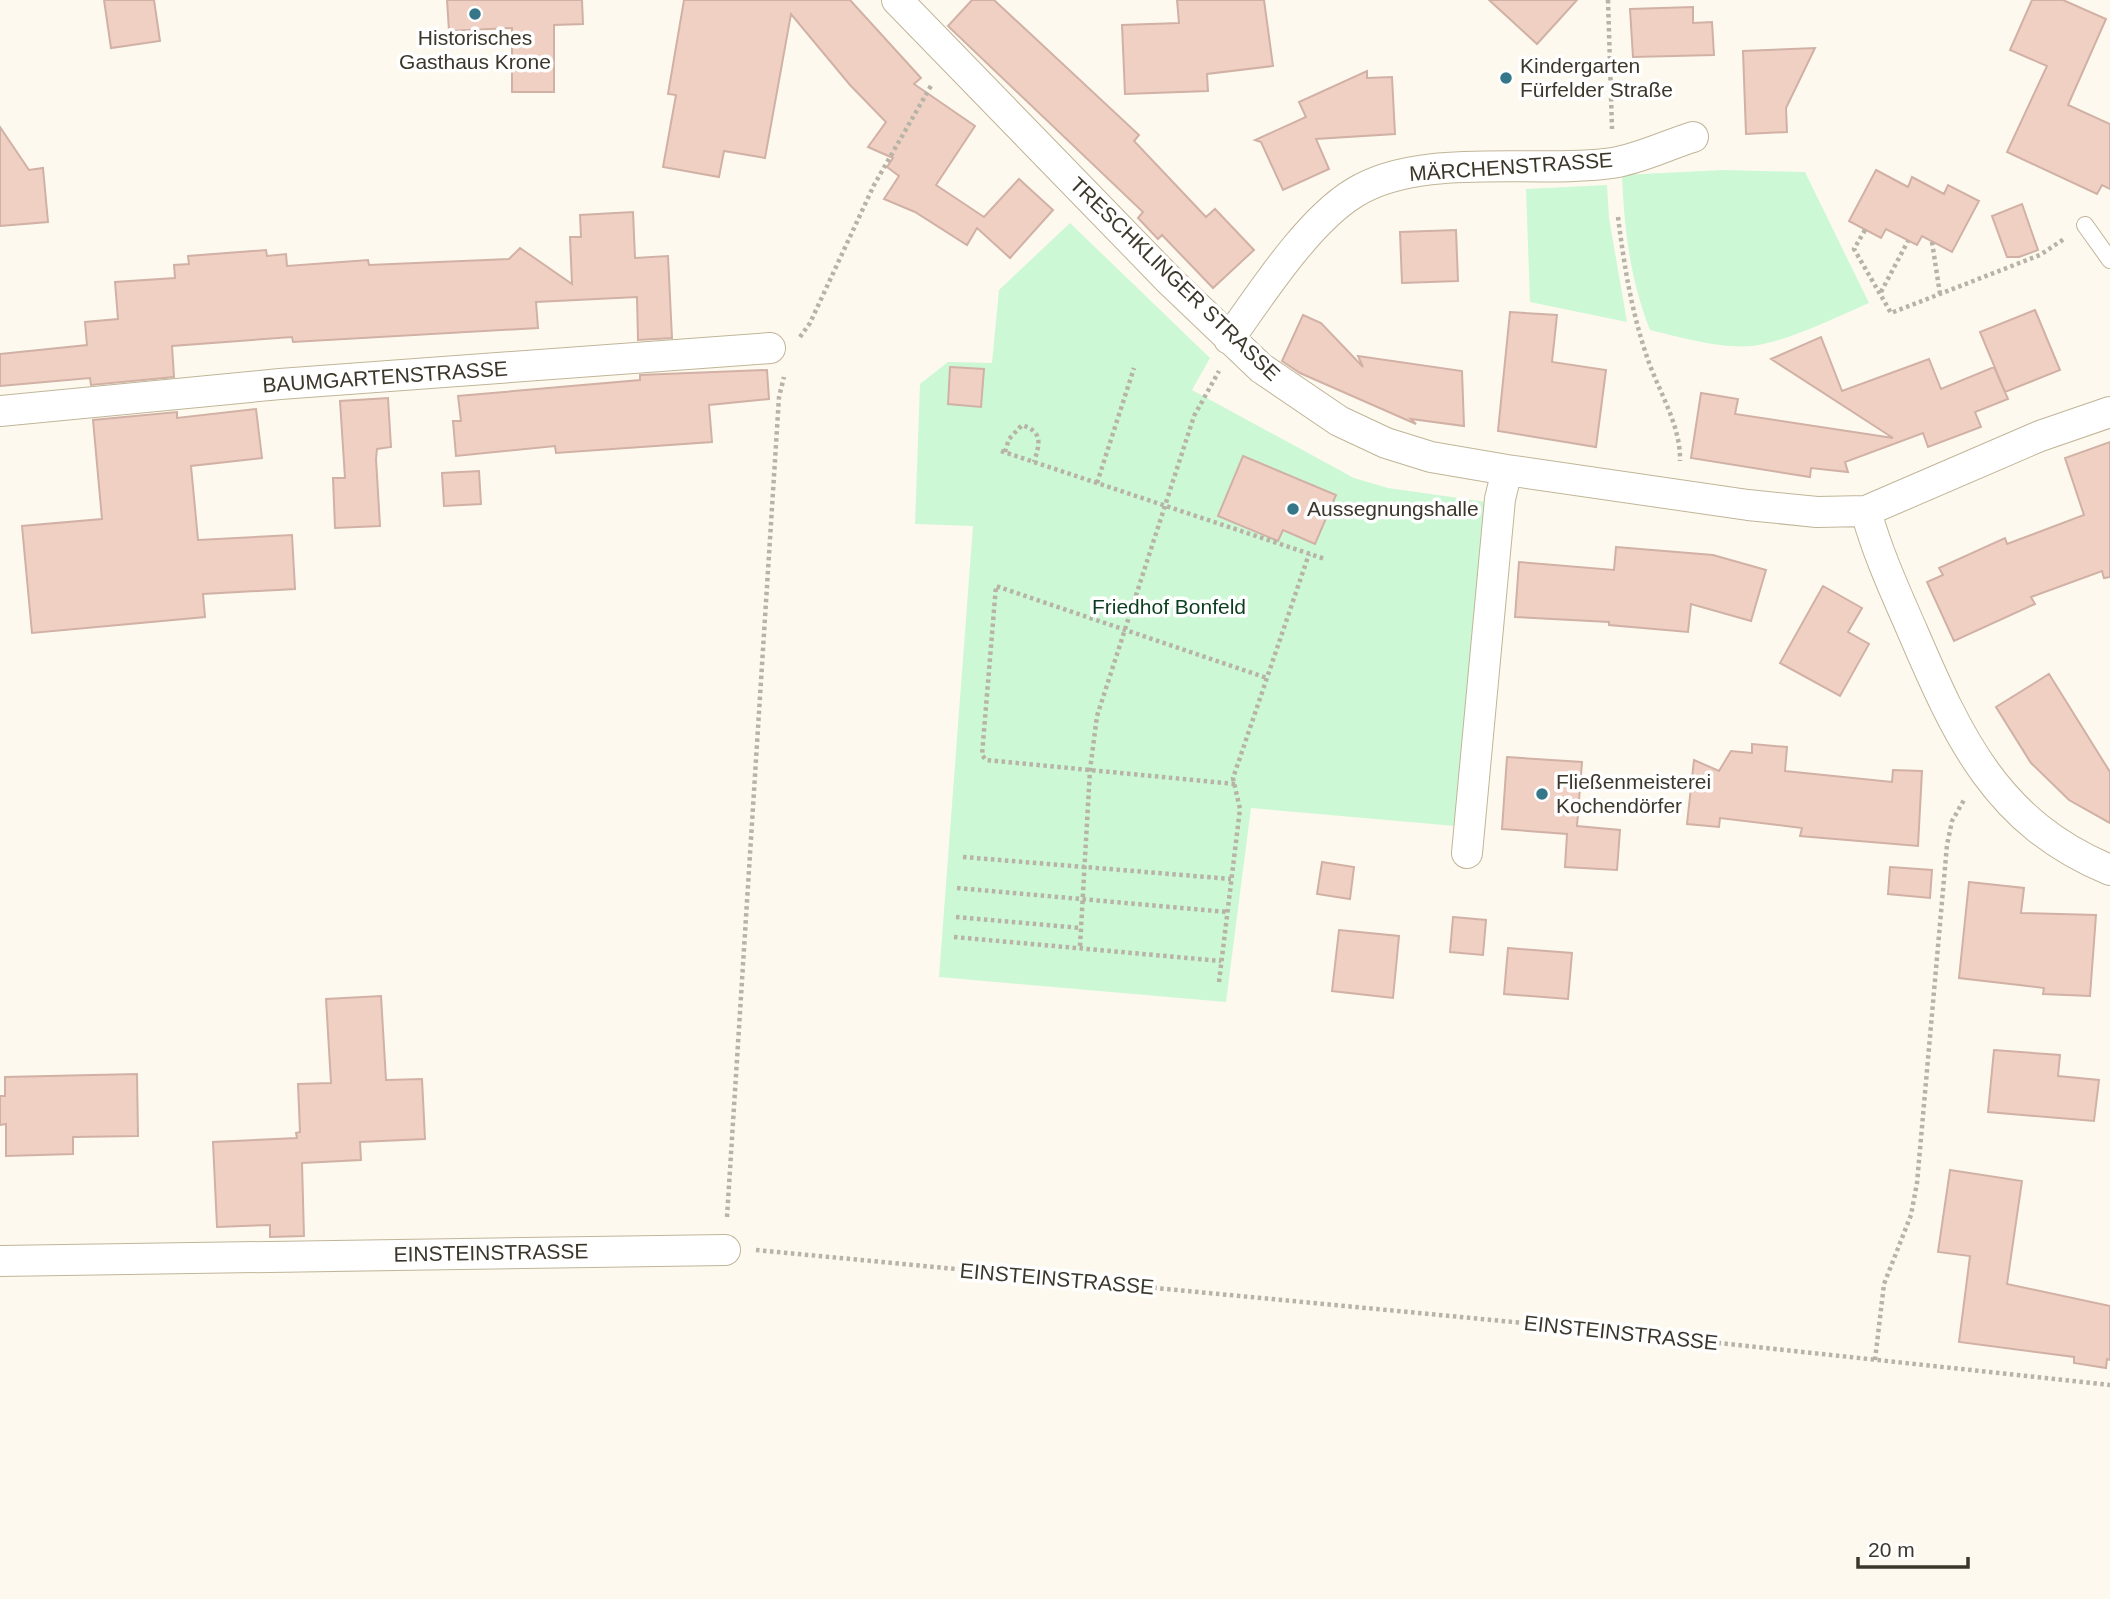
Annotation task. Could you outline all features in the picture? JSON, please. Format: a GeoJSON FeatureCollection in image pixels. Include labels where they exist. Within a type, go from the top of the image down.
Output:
{"type":"FeatureCollection","features":[{"type":"Feature","properties":{"kind":"street","name":"TRESCHKLINGER STRASSE"},"geometry":{"type":"LineString","coordinates":[[897,0],[1261,368],[1339,421],[1386,443],[1432,457],[1507,470],[1748,505],[1817,512],[1866,510],[2040,436],[2110,411]]}},
{"type":"Feature","properties":{"kind":"street","name":"MÄRCHENSTRASSE"},"geometry":{"type":"LineString","coordinates":[[1230,339],[1311,232],[1353,193],[1381,179],[1423,171],[1613,163],[1693,137]]}},
{"type":"Feature","properties":{"kind":"street","name":"BAUMGARTENSTRASSE"},"geometry":{"type":"LineString","coordinates":[[0,411],[280,384],[784,344]]}},
{"type":"Feature","properties":{"kind":"street"},"geometry":{"type":"LineString","coordinates":[[1466,853],[1500,499],[1507,470]]}},
{"type":"Feature","properties":{"kind":"street"},"geometry":{"type":"LineString","coordinates":[[1866,510],[1874,541],[1946,706],[1986,777],[2018,813],[2075,855],[2110,870]]}},
{"type":"Feature","properties":{"kind":"street","name":"EINSTEINSTRASSE"},"geometry":{"type":"LineString","coordinates":[[0,1261],[725,1250]]}},
{"type":"Feature","properties":{"kind":"lane"},"geometry":{"type":"LineString","coordinates":[[2085,225],[2110,260]]}},
{"type":"Feature","properties":{"kind":"path"},"geometry":{"type":"LineString","coordinates":[[1608,0],[1613,138]]}},
{"type":"Feature","properties":{"kind":"path"},"geometry":{"type":"LineString","coordinates":[[784,344],[810,323],[874,185],[937,74]]}},
{"type":"Feature","properties":{"kind":"path"},"geometry":{"type":"LineString","coordinates":[[1618,217],[1627,287],[1646,355],[1681,443],[1680,461]]}},
{"type":"Feature","properties":{"kind":"path"},"geometry":{"type":"LineString","coordinates":[[1865,230],[1854,249],[1891,313],[2040,254],[2085,225]]}},
{"type":"Feature","properties":{"kind":"path"},"geometry":{"type":"LineString","coordinates":[[1881,293],[1908,241]]}},
{"type":"Feature","properties":{"kind":"path"},"geometry":{"type":"LineString","coordinates":[[1932,242],[1940,293]]}},
{"type":"Feature","properties":{"kind":"path"},"geometry":{"type":"LineString","coordinates":[[1097,483],[1134,368]]}},
{"type":"Feature","properties":{"kind":"path"},"geometry":{"type":"LineString","coordinates":[[1080,946],[1090,770],[1097,716],[1194,416],[1219,371]]}},
{"type":"Feature","properties":{"kind":"path"},"geometry":{"type":"LineString","coordinates":[[725,1250],[779,397]]}},
{"type":"Feature","properties":{"kind":"path"},"geometry":{"type":"LineString","coordinates":[[1034,462],[1040,438],[1037,431],[1022,425],[1014,431],[1003,451],[1034,462],[1325,559]]}},
{"type":"Feature","properties":{"kind":"path"},"geometry":{"type":"LineString","coordinates":[[1219,982],[1240,809],[1233,778],[1309,554]]}},
{"type":"Feature","properties":{"kind":"path"},"geometry":{"type":"LineString","coordinates":[[1235,784],[986,760],[982,755],[996,586],[1267,678]]}},
{"type":"Feature","properties":{"kind":"path"},"geometry":{"type":"LineString","coordinates":[[1875,1360],[1884,1284],[1911,1215],[1917,1183],[1947,845],[1952,821],[1967,796],[1986,777]]}},
{"type":"Feature","properties":{"kind":"path"},"geometry":{"type":"LineString","coordinates":[[963,857],[1231,879]]}},
{"type":"Feature","properties":{"kind":"path"},"geometry":{"type":"LineString","coordinates":[[957,888],[1227,912]]}},
{"type":"Feature","properties":{"kind":"path"},"geometry":{"type":"LineString","coordinates":[[956,917],[1081,928]]}},
{"type":"Feature","properties":{"kind":"path"},"geometry":{"type":"LineString","coordinates":[[954,937],[1080,946],[1221,961]]}},
{"type":"Feature","properties":{"kind":"path","name":"EINSTEINSTRASSE"},"geometry":{"type":"LineString","coordinates":[[725,1250],[774,1252],[1595,1330],[2110,1385]]}},
{"type":"Feature","properties":{"kind":"green space"},"geometry":{"type":"Polygon","coordinates":[[[1723,170],[1805,172],[1869,303],[1796,334],[1752,346],[1714,344],[1650,330],[1637,292],[1629,254],[1622,175],[1723,170]]]}},
{"type":"Feature","properties":{"kind":"green space"},"geometry":{"type":"Polygon","coordinates":[[[1607,185],[1609,218],[1627,322],[1530,302],[1526,189],[1607,185]]]}},
{"type":"Feature","properties":{"kind":"green space","name":"Friedhof Bonfeld"},"geometry":{"type":"Polygon","coordinates":[[[1070,223],[1210,358],[1192,390],[1354,478],[1388,488],[1487,502],[1455,826],[1251,808],[1226,1002],[939,977],[973,526],[915,524],[920,384],[948,362],[992,363],[999,290],[1070,223]]]}},
{"type":"Feature","properties":{"kind":"building"},"geometry":{"type":"Polygon","coordinates":[[[104,0],[154,0],[160,41],[111,48],[104,0]]]}},
{"type":"Feature","properties":{"kind":"building"},"geometry":{"type":"Polygon","coordinates":[[[447,0],[582,0],[583,24],[554,25],[554,92],[512,92],[512,28],[449,31],[447,0]]]}},
{"type":"Feature","properties":{"kind":"building"},"geometry":{"type":"Polygon","coordinates":[[[684,0],[850,0],[921,78],[914,84],[975,126],[936,185],[984,217],[1019,179],[1053,210],[1010,258],[977,228],[967,245],[915,212],[884,199],[899,176],[887,167],[893,158],[868,147],[886,122],[850,85],[791,14],[765,158],[724,151],[719,177],[663,167],[676,95],[668,94],[684,0]]]}},
{"type":"Feature","properties":{"kind":"building"},"geometry":{"type":"Polygon","coordinates":[[[972,0],[994,0],[1139,135],[1134,141],[1206,217],[1215,209],[1254,250],[1213,288],[1162,235],[1158,239],[1138,218],[1143,212],[948,26],[972,0]]]}},
{"type":"Feature","properties":{"kind":"building"},"geometry":{"type":"Polygon","coordinates":[[[1177,0],[1264,0],[1273,66],[1207,74],[1208,91],[1125,94],[1122,25],[1179,23],[1177,0]]]}},
{"type":"Feature","properties":{"kind":"building"},"geometry":{"type":"Polygon","coordinates":[[[1489,0],[1577,0],[1537,44],[1489,0]]]}},
{"type":"Feature","properties":{"kind":"building"},"geometry":{"type":"Polygon","coordinates":[[[2032,0],[2063,0],[2106,19],[2068,105],[2110,124],[2110,189],[2102,185],[2097,194],[2007,152],[2047,66],[2010,50],[2032,0]]]}},
{"type":"Feature","properties":{"kind":"building"},"geometry":{"type":"Polygon","coordinates":[[[1693,7],[1693,23],[1712,22],[1714,55],[1633,57],[1630,9],[1693,7]]]}},
{"type":"Feature","properties":{"kind":"building"},"geometry":{"type":"Polygon","coordinates":[[[1815,48],[1786,108],[1787,132],[1746,134],[1743,51],[1815,48]]]}},
{"type":"Feature","properties":{"kind":"building"},"geometry":{"type":"Polygon","coordinates":[[[1367,71],[1367,78],[1392,77],[1395,134],[1316,139],[1329,169],[1283,190],[1261,142],[1255,140],[1306,117],[1299,102],[1367,71]]]}},
{"type":"Feature","properties":{"kind":"building"},"geometry":{"type":"Polygon","coordinates":[[[0,127],[29,170],[43,168],[48,222],[0,226],[0,127]]]}},
{"type":"Feature","properties":{"kind":"building"},"geometry":{"type":"Polygon","coordinates":[[[1876,170],[1908,187],[1912,177],[1944,194],[1948,185],[1979,201],[1952,252],[1922,236],[1917,245],[1886,229],[1881,238],[1849,221],[1876,170]]]}},
{"type":"Feature","properties":{"kind":"building"},"geometry":{"type":"Polygon","coordinates":[[[2022,204],[2038,250],[2019,257],[2007,257],[1992,216],[2022,204]]]}},
{"type":"Feature","properties":{"kind":"building"},"geometry":{"type":"Polygon","coordinates":[[[633,212],[635,258],[668,256],[672,338],[638,340],[637,297],[536,302],[538,328],[293,342],[292,337],[172,346],[174,377],[91,385],[90,378],[0,386],[0,354],[87,345],[85,322],[118,319],[115,282],[175,278],[174,265],[189,264],[188,256],[266,250],[267,256],[286,254],[287,266],[368,260],[369,265],[509,259],[520,248],[572,284],[570,237],[581,237],[580,215],[633,212]]]}},
{"type":"Feature","properties":{"kind":"building"},"geometry":{"type":"Polygon","coordinates":[[[1456,230],[1458,281],[1402,283],[1400,232],[1456,230]]]}},
{"type":"Feature","properties":{"kind":"building"},"geometry":{"type":"Polygon","coordinates":[[[2035,310],[2060,370],[2005,392],[1980,332],[2035,310]]]}},
{"type":"Feature","properties":{"kind":"building"},"geometry":{"type":"Polygon","coordinates":[[[1510,312],[1557,315],[1552,362],[1606,370],[1596,447],[1498,431],[1510,312]]]}},
{"type":"Feature","properties":{"kind":"building"},"geometry":{"type":"Polygon","coordinates":[[[1303,315],[1321,323],[1363,367],[1358,356],[1462,371],[1464,426],[1411,419],[1416,424],[1300,373],[1282,361],[1303,315]]]}},
{"type":"Feature","properties":{"kind":"building"},"geometry":{"type":"Polygon","coordinates":[[[1821,337],[1842,391],[1929,359],[1941,389],[1994,367],[2008,399],[1975,412],[1981,427],[1928,447],[1923,433],[1845,462],[1848,472],[1811,468],[1810,477],[1691,458],[1701,393],[1738,399],[1735,414],[1893,438],[1771,359],[1821,337]]]}},
{"type":"Feature","properties":{"kind":"building"},"geometry":{"type":"Polygon","coordinates":[[[950,367],[984,369],[981,407],[948,404],[950,367]]]}},
{"type":"Feature","properties":{"kind":"building"},"geometry":{"type":"Polygon","coordinates":[[[767,370],[769,399],[709,405],[712,442],[556,453],[555,446],[456,456],[453,421],[461,421],[458,396],[640,380],[640,375],[767,370]]]}},
{"type":"Feature","properties":{"kind":"building"},"geometry":{"type":"Polygon","coordinates":[[[388,398],[391,447],[377,449],[376,459],[380,526],[335,528],[333,478],[345,478],[340,401],[388,398]]]}},
{"type":"Feature","properties":{"kind":"building"},"geometry":{"type":"Polygon","coordinates":[[[256,409],[262,458],[191,466],[198,540],[292,535],[295,589],[203,594],[205,617],[32,633],[22,526],[102,519],[93,420],[177,412],[177,418],[256,409]]]}},
{"type":"Feature","properties":{"kind":"building"},"geometry":{"type":"Polygon","coordinates":[[[2110,442],[2110,577],[2104,578],[2102,571],[2031,597],[2035,604],[1954,641],[1927,582],[1943,575],[1939,568],[2005,538],[2007,544],[2084,515],[2065,458],[2110,442]]]}},
{"type":"Feature","properties":{"kind":"building","name":"Aussegnungshalle"},"geometry":{"type":"Polygon","coordinates":[[[1243,456],[1336,495],[1315,544],[1283,530],[1278,541],[1218,516],[1243,456]]]}},
{"type":"Feature","properties":{"kind":"building"},"geometry":{"type":"Polygon","coordinates":[[[479,471],[481,504],[444,506],[442,473],[479,471]]]}},
{"type":"Feature","properties":{"kind":"building"},"geometry":{"type":"Polygon","coordinates":[[[1616,547],[1713,555],[1766,570],[1751,621],[1691,604],[1688,632],[1609,625],[1609,622],[1515,617],[1519,562],[1614,570],[1616,547]]]}},
{"type":"Feature","properties":{"kind":"building"},"geometry":{"type":"Polygon","coordinates":[[[1823,586],[1862,608],[1848,632],[1869,644],[1840,696],[1780,663],[1823,586]]]}},
{"type":"Feature","properties":{"kind":"building"},"geometry":{"type":"Polygon","coordinates":[[[2049,674],[2110,772],[2110,823],[2069,800],[2031,763],[1996,707],[2049,674]]]}},
{"type":"Feature","properties":{"kind":"building"},"geometry":{"type":"Polygon","coordinates":[[[1752,744],[1787,747],[1785,771],[1892,782],[1893,770],[1922,771],[1918,846],[1800,836],[1802,828],[1720,818],[1719,827],[1687,824],[1694,760],[1719,771],[1731,751],[1752,753],[1752,744]]]}},
{"type":"Feature","properties":{"kind":"building","name":"Fließenmeisterei Kochendörfer"},"geometry":{"type":"Polygon","coordinates":[[[1507,757],[1582,762],[1577,826],[1620,830],[1617,870],[1565,867],[1567,834],[1502,829],[1507,757]]]}},
{"type":"Feature","properties":{"kind":"building"},"geometry":{"type":"Polygon","coordinates":[[[1322,862],[1354,867],[1350,899],[1317,894],[1322,862]]]}},
{"type":"Feature","properties":{"kind":"building"},"geometry":{"type":"Polygon","coordinates":[[[1890,867],[1932,870],[1930,898],[1888,894],[1890,867]]]}},
{"type":"Feature","properties":{"kind":"building"},"geometry":{"type":"Polygon","coordinates":[[[1969,882],[2024,888],[2021,913],[2096,915],[2090,996],[2043,994],[2044,988],[1959,978],[1969,882]]]}},
{"type":"Feature","properties":{"kind":"building"},"geometry":{"type":"Polygon","coordinates":[[[1453,917],[1486,920],[1483,955],[1450,952],[1453,917]]]}},
{"type":"Feature","properties":{"kind":"building"},"geometry":{"type":"Polygon","coordinates":[[[1339,930],[1399,936],[1393,998],[1332,991],[1339,930]]]}},
{"type":"Feature","properties":{"kind":"building"},"geometry":{"type":"Polygon","coordinates":[[[1508,948],[1572,953],[1568,999],[1504,994],[1508,948]]]}},
{"type":"Feature","properties":{"kind":"building"},"geometry":{"type":"Polygon","coordinates":[[[381,996],[386,1080],[422,1079],[425,1139],[360,1142],[361,1160],[302,1163],[304,1236],[270,1237],[270,1225],[217,1227],[213,1142],[297,1138],[296,1133],[300,1132],[298,1084],[331,1083],[326,999],[381,996]]]}},
{"type":"Feature","properties":{"kind":"building"},"geometry":{"type":"Polygon","coordinates":[[[1994,1050],[2060,1055],[2058,1076],[2099,1080],[2094,1121],[1988,1112],[1994,1050]]]}},
{"type":"Feature","properties":{"kind":"building"},"geometry":{"type":"Polygon","coordinates":[[[137,1074],[138,1136],[73,1137],[73,1154],[6,1156],[6,1124],[0,1125],[0,1096],[5,1096],[5,1077],[137,1074]]]}},
{"type":"Feature","properties":{"kind":"building"},"geometry":{"type":"Polygon","coordinates":[[[1950,1170],[2022,1181],[2007,1284],[2110,1306],[2110,1360],[2107,1359],[2106,1368],[2074,1363],[2074,1357],[1959,1342],[1970,1256],[1938,1252],[1950,1170]]]}},
{"type":"Feature","properties":{"kind":"place","name":"Historisches Gasthaus Krone"},"geometry":{"type":"Point","coordinates":[475,14]}},
{"type":"Feature","properties":{"kind":"place","name":"Kindergarten Fürfelder Straße"},"geometry":{"type":"Point","coordinates":[1506,78]}},
{"type":"Feature","properties":{"kind":"place","name":"Aussegnungshalle"},"geometry":{"type":"Point","coordinates":[1293,509]}},
{"type":"Feature","properties":{"kind":"place","name":"Fließenmeisterei Kochendörfer"},"geometry":{"type":"Point","coordinates":[1542,794]}}]}
